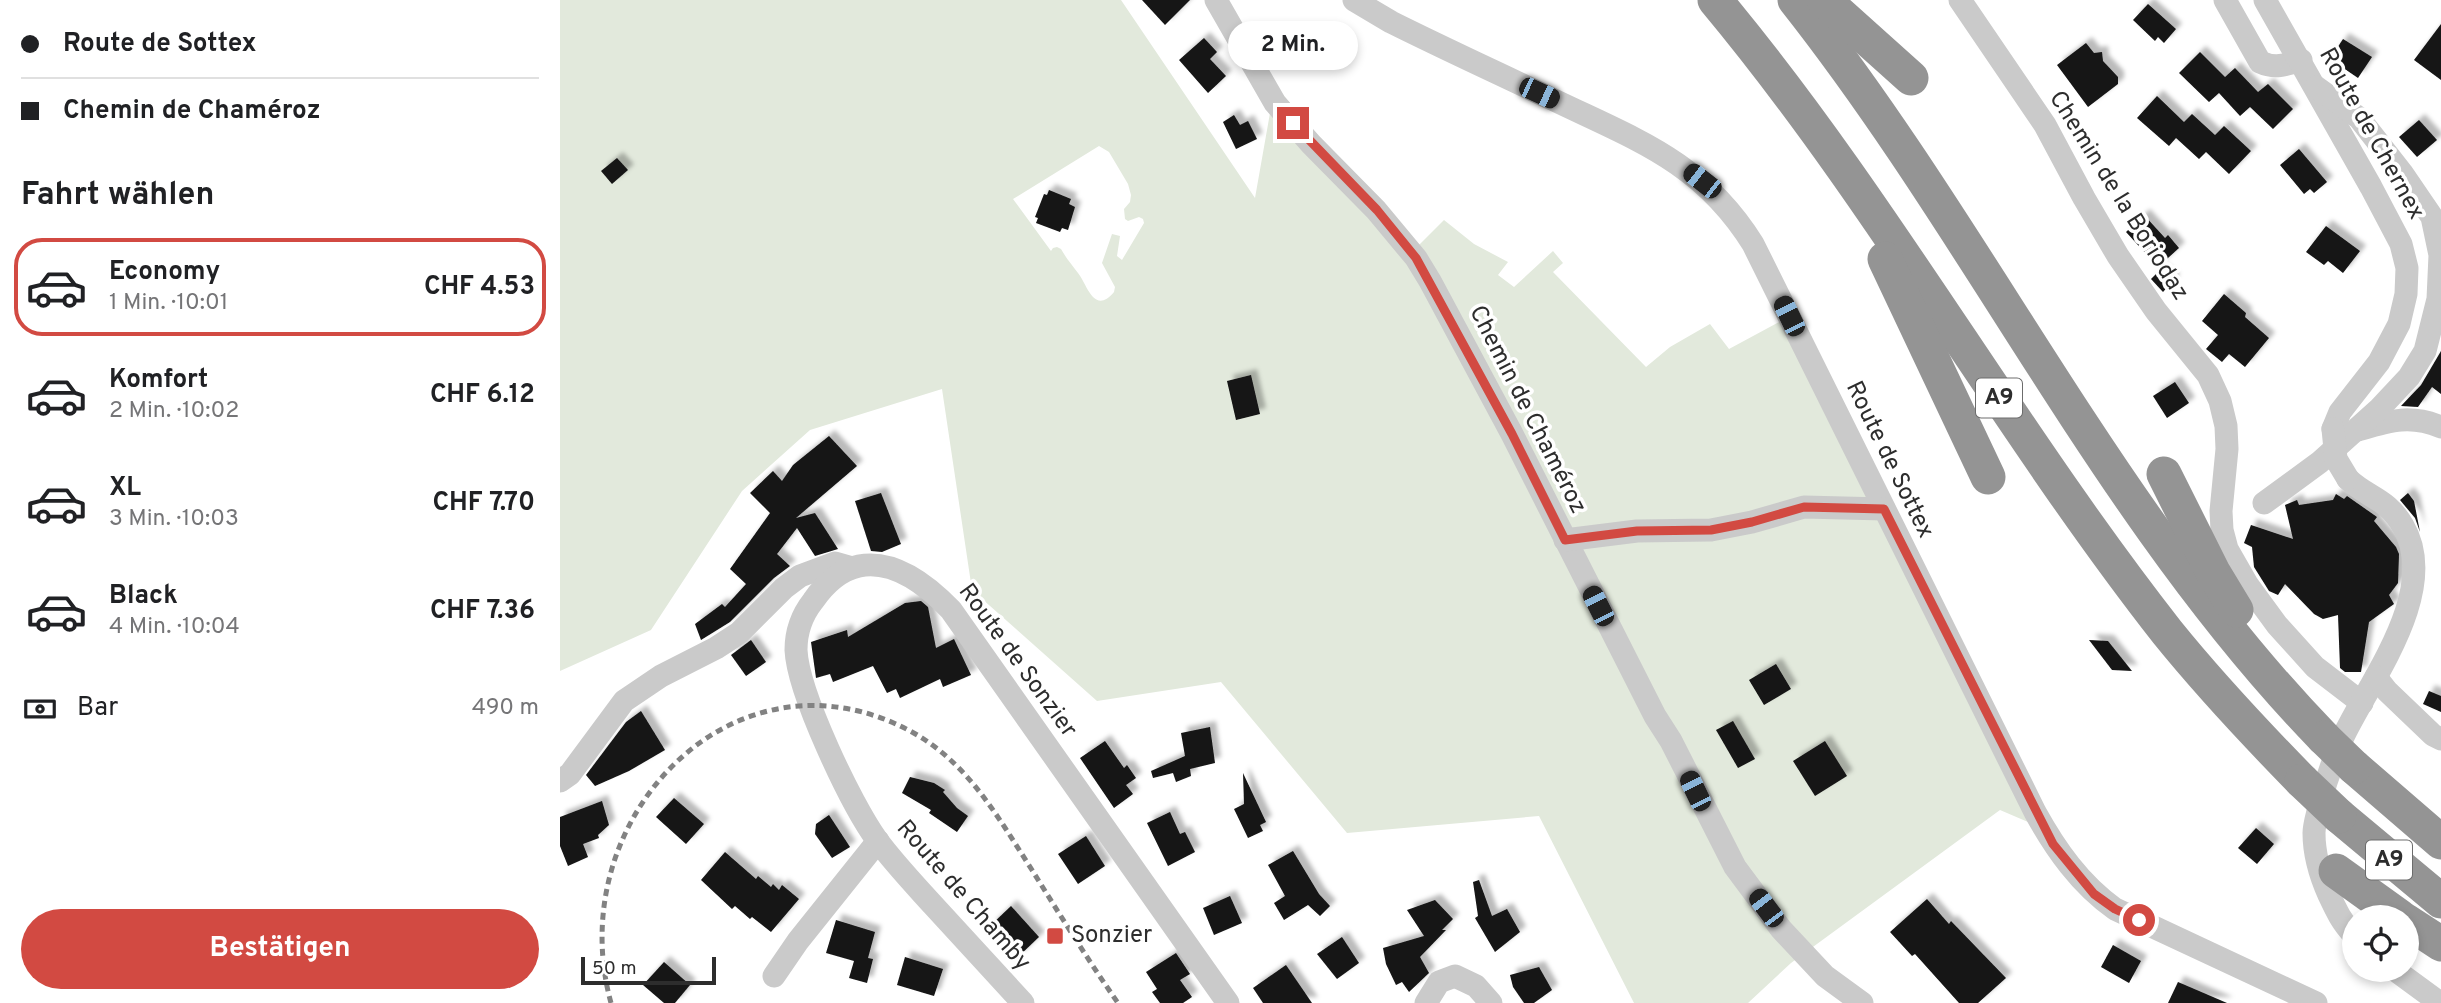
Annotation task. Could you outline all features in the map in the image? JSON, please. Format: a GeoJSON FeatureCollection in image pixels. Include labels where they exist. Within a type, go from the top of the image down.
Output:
{"type":"FeatureCollection","features":[{"type":"Feature","properties":{"kind":"highway","name":"A9"},"geometry":{"type":"LineString","coordinates":[[1716,0],[1803,111],[2108,553],[2207,679],[2302,781],[2339,816],[2441,901]]}},
{"type":"Feature","properties":{"kind":"highway","name":"A9"},"geometry":{"type":"LineString","coordinates":[[1795,0],[1906,153],[2096,449],[2158,538],[2239,645],[2333,741],[2441,842]]}},
{"type":"Feature","properties":{"kind":"highway"},"geometry":{"type":"LineString","coordinates":[[1824,0],[1911,78]]}},
{"type":"Feature","properties":{"kind":"highway"},"geometry":{"type":"LineString","coordinates":[[1836,158],[1988,477]]}},
{"type":"Feature","properties":{"kind":"highway"},"geometry":{"type":"LineString","coordinates":[[2164,474],[2213,572],[2333,741]]}},
{"type":"Feature","properties":{"kind":"highway"},"geometry":{"type":"LineString","coordinates":[[2336,871],[2383,905]]}},
{"type":"Feature","properties":{"kind":"highway"},"geometry":{"type":"LineString","coordinates":[[2419,930],[2441,944]]}},
{"type":"Feature","properties":{"kind":"street","name":"Chemin de Chaméroz"},"geometry":{"type":"LineString","coordinates":[[1216,0],[1275,103],[1311,144],[1377,210],[1416,258],[1512,434],[1735,867],[1781,929],[1825,976],[1862,1003]]}},
{"type":"Feature","properties":{"kind":"street","name":"Route de Sottex"},"geometry":{"type":"LineString","coordinates":[[1354,0],[1413,33],[1656,148],[1702,181],[1740,223],[1753,244],[2035,813],[2053,844],[2094,894],[2115,909],[2316,1003]]}},
{"type":"Feature","properties":{"kind":"street","name":"Chemin de la Boriodaz"},"geometry":{"type":"LineString","coordinates":[[1960,0],[2045,125],[2118,256],[2155,311],[2208,375],[2220,401],[2225,426],[2227,449],[2221,511],[2222,530],[2227,549],[2247,584],[2277,625],[2315,667],[2362,703]]}},
{"type":"Feature","properties":{"kind":"street"},"geometry":{"type":"LineString","coordinates":[[2225,0],[2260,62],[2269,66],[2280,66],[2301,60]]}},
{"type":"Feature","properties":{"kind":"street","name":"Route de Chernex"},"geometry":{"type":"LineString","coordinates":[[2265,0],[2301,60],[2401,244],[2407,268],[2406,294],[2399,324],[2379,362],[2340,412],[2344,430]]}},
{"type":"Feature","properties":{"kind":"street"},"geometry":{"type":"LineString","coordinates":[[2264,503],[2320,461],[2344,430],[2409,377],[2425,351],[2438,299],[2440,255],[2432,217],[2359,118],[2316,87]]}},
{"type":"Feature","properties":{"kind":"street"},"geometry":{"type":"LineString","coordinates":[[2344,430],[2399,419],[2427,422],[2441,427]]}},
{"type":"Feature","properties":{"kind":"street"},"geometry":{"type":"LineString","coordinates":[[2342,921],[2322,879],[2315,856],[2314,831],[2333,741],[2362,703],[2376,677],[2406,610],[2414,575],[2414,560],[2404,527],[2383,501],[2348,479],[2336,459],[2344,430]]}},
{"type":"Feature","properties":{"kind":"street"},"geometry":{"type":"LineString","coordinates":[[1565,540],[1637,531],[1711,530],[1804,507],[1884,509]]}},
{"type":"Feature","properties":{"kind":"street","name":"Route de Sonzier"},"geometry":{"type":"LineString","coordinates":[[560,781],[575,767],[624,701],[661,676],[739,633],[784,588],[800,576],[835,563],[852,569],[873,566],[897,570],[936,594],[951,610],[1228,1003]]}},
{"type":"Feature","properties":{"kind":"street"},"geometry":{"type":"LineString","coordinates":[[774,976],[872,832],[819,725],[802,679],[796,653],[797,632],[807,609],[818,593],[835,577],[852,569]]}},
{"type":"Feature","properties":{"kind":"street"},"geometry":{"type":"LineString","coordinates":[[2376,677],[2432,735],[2441,739]]}},
{"type":"Feature","properties":{"kind":"street","name":"Route de Chamby"},"geometry":{"type":"LineString","coordinates":[[872,832],[902,871],[1023,1003]]}},
{"type":"Feature","properties":{"kind":"street"},"geometry":{"type":"LineString","coordinates":[[1426,1003],[1439,982],[1455,976],[1476,986],[1491,1003]]}},
{"type":"Feature","properties":{"kind":"street"},"geometry":{"type":"LineString","coordinates":[[2411,982],[2440,1003]]}},
{"type":"Feature","properties":{"kind":"shaded area"},"geometry":{"type":"Polygon","coordinates":[[[560,0],[1121,0],[1255,198],[1270,113],[1279,90],[1415,249],[1444,220],[1474,244],[1508,262],[1498,275],[1514,287],[1553,251],[1563,263],[1553,272],[1646,367],[1670,347],[1710,324],[1729,349],[1781,321],[2028,822],[2000,810],[1791,963],[1748,1003],[1634,1003],[1539,816],[1347,833],[1221,682],[1097,701],[972,590],[942,389],[810,430],[742,491],[651,630],[560,671],[560,0]],[[1099,146],[1013,199],[1051,251],[1057,247],[1061,249],[1092,296],[1101,301],[1114,292],[1115,287],[1102,263],[1112,234],[1120,236],[1117,256],[1122,260],[1144,223],[1139,217],[1128,221],[1125,219],[1124,209],[1130,202],[1131,195],[1128,184],[1109,152],[1099,146]]]}},
{"type":"Feature","properties":{"kind":"building"},"geometry":{"type":"Polygon","coordinates":[[[1142,0],[1190,0],[1165,25],[1142,0]]]}},
{"type":"Feature","properties":{"kind":"building"},"geometry":{"type":"Polygon","coordinates":[[[2148,4],[2176,29],[2164,43],[2158,37],[2155,41],[2133,20],[2148,4]]]}},
{"type":"Feature","properties":{"kind":"building"},"geometry":{"type":"Polygon","coordinates":[[[2441,24],[2441,80],[2414,60],[2441,24]]]}},
{"type":"Feature","properties":{"kind":"building"},"geometry":{"type":"Polygon","coordinates":[[[1204,38],[1217,52],[1210,59],[1226,76],[1208,93],[1179,60],[1204,38]]]}},
{"type":"Feature","properties":{"kind":"building"},"geometry":{"type":"Polygon","coordinates":[[[2343,39],[2372,57],[2358,78],[2330,59],[2343,39]]]}},
{"type":"Feature","properties":{"kind":"building"},"geometry":{"type":"Polygon","coordinates":[[[2086,43],[2094,53],[2102,52],[2103,61],[2118,77],[2118,84],[2088,107],[2057,65],[2086,43]]]}},
{"type":"Feature","properties":{"kind":"building"},"geometry":{"type":"Polygon","coordinates":[[[2200,52],[2225,77],[2235,68],[2258,92],[2268,84],[2293,109],[2273,129],[2250,107],[2240,116],[2219,93],[2209,102],[2179,73],[2200,52]]]}},
{"type":"Feature","properties":{"kind":"building"},"geometry":{"type":"Polygon","coordinates":[[[2157,96],[2184,122],[2192,114],[2215,135],[2224,126],[2251,151],[2229,174],[2206,152],[2199,159],[2176,138],[2169,146],[2137,118],[2157,96]]]}},
{"type":"Feature","properties":{"kind":"building"},"geometry":{"type":"Polygon","coordinates":[[[1234,115],[1240,125],[1248,121],[1257,139],[1236,149],[1223,122],[1234,115]]]}},
{"type":"Feature","properties":{"kind":"building"},"geometry":{"type":"Polygon","coordinates":[[[2419,120],[2437,140],[2417,157],[2399,137],[2419,120]]]}},
{"type":"Feature","properties":{"kind":"building"},"geometry":{"type":"Polygon","coordinates":[[[2299,149],[2327,182],[2314,193],[2310,189],[2304,194],[2280,165],[2299,149]]]}},
{"type":"Feature","properties":{"kind":"building"},"geometry":{"type":"Polygon","coordinates":[[[617,158],[628,170],[612,184],[601,171],[617,158]]]}},
{"type":"Feature","properties":{"kind":"building"},"geometry":{"type":"Polygon","coordinates":[[[1049,190],[1071,199],[1069,204],[1075,207],[1068,230],[1062,228],[1060,232],[1036,223],[1038,218],[1035,217],[1044,194],[1047,195],[1049,190]]]}},
{"type":"Feature","properties":{"kind":"building"},"geometry":{"type":"Polygon","coordinates":[[[2144,215],[2165,238],[2168,235],[2179,248],[2158,267],[2126,232],[2144,215]]]}},
{"type":"Feature","properties":{"kind":"building"},"geometry":{"type":"Polygon","coordinates":[[[2326,226],[2360,251],[2343,273],[2328,261],[2324,265],[2306,252],[2326,226]]]}},
{"type":"Feature","properties":{"kind":"building"},"geometry":{"type":"Polygon","coordinates":[[[2161,269],[2174,280],[2163,292],[2151,279],[2161,269]]]}},
{"type":"Feature","properties":{"kind":"building"},"geometry":{"type":"Polygon","coordinates":[[[2224,294],[2269,338],[2245,367],[2229,354],[2222,362],[2206,349],[2218,335],[2202,321],[2224,294]]]}},
{"type":"Feature","properties":{"kind":"building"},"geometry":{"type":"Polygon","coordinates":[[[2441,351],[2441,394],[2432,387],[2418,407],[2401,406],[2421,385],[2441,351]]]}},
{"type":"Feature","properties":{"kind":"building"},"geometry":{"type":"Polygon","coordinates":[[[1251,375],[1260,414],[1236,420],[1227,381],[1251,375]]]}},
{"type":"Feature","properties":{"kind":"building"},"geometry":{"type":"Polygon","coordinates":[[[2175,382],[2189,403],[2167,418],[2153,396],[2175,382]]]}},
{"type":"Feature","properties":{"kind":"building"},"geometry":{"type":"Polygon","coordinates":[[[829,436],[857,466],[796,518],[815,513],[838,549],[815,556],[797,528],[777,554],[790,566],[774,578],[730,622],[701,640],[695,624],[722,604],[725,607],[746,584],[730,569],[770,513],[750,493],[773,471],[782,481],[793,465],[829,436]]]}},
{"type":"Feature","properties":{"kind":"building"},"geometry":{"type":"Polygon","coordinates":[[[881,493],[901,544],[882,552],[871,551],[855,501],[881,493]]]}},
{"type":"Feature","properties":{"kind":"building"},"geometry":{"type":"Polygon","coordinates":[[[2408,493],[2414,501],[2420,532],[2415,518],[2400,500],[2408,493]]]}},
{"type":"Feature","properties":{"kind":"building"},"geometry":{"type":"Polygon","coordinates":[[[2336,494],[2344,499],[2347,496],[2377,517],[2374,521],[2399,554],[2398,583],[2389,595],[2394,604],[2369,622],[2361,672],[2345,672],[2340,668],[2338,615],[2323,619],[2314,614],[2285,584],[2278,595],[2269,591],[2254,567],[2252,547],[2244,543],[2251,525],[2293,539],[2285,505],[2297,500],[2299,505],[2333,500],[2336,494]]]}},
{"type":"Feature","properties":{"kind":"building"},"geometry":{"type":"Polygon","coordinates":[[[921,601],[928,607],[936,648],[954,639],[971,675],[943,687],[940,679],[900,698],[896,689],[887,693],[873,666],[833,682],[830,674],[816,678],[811,642],[847,630],[848,637],[905,603],[921,601]]]}},
{"type":"Feature","properties":{"kind":"building"},"geometry":{"type":"Polygon","coordinates":[[[751,640],[766,662],[746,676],[731,655],[751,640]]]}},
{"type":"Feature","properties":{"kind":"building"},"geometry":{"type":"Polygon","coordinates":[[[2089,640],[2108,641],[2132,671],[2112,670],[2089,640]]]}},
{"type":"Feature","properties":{"kind":"building"},"geometry":{"type":"Polygon","coordinates":[[[1776,664],[1791,689],[1764,705],[1749,680],[1776,664]]]}},
{"type":"Feature","properties":{"kind":"building"},"geometry":{"type":"Polygon","coordinates":[[[2429,691],[2441,696],[2441,712],[2423,704],[2429,691]]]}},
{"type":"Feature","properties":{"kind":"building"},"geometry":{"type":"Polygon","coordinates":[[[641,711],[665,750],[629,771],[595,786],[586,775],[626,722],[641,711]]]}},
{"type":"Feature","properties":{"kind":"building"},"geometry":{"type":"Polygon","coordinates":[[[1733,721],[1755,759],[1738,768],[1716,730],[1733,721]]]}},
{"type":"Feature","properties":{"kind":"building"},"geometry":{"type":"Polygon","coordinates":[[[1210,727],[1215,763],[1190,769],[1191,776],[1176,782],[1173,773],[1153,778],[1151,771],[1185,756],[1181,733],[1210,727]]]}},
{"type":"Feature","properties":{"kind":"building"},"geometry":{"type":"Polygon","coordinates":[[[1105,741],[1124,768],[1127,765],[1136,778],[1126,785],[1133,794],[1114,808],[1080,758],[1105,741]]]}},
{"type":"Feature","properties":{"kind":"building"},"geometry":{"type":"Polygon","coordinates":[[[1825,741],[1847,776],[1815,796],[1793,761],[1825,741]]]}},
{"type":"Feature","properties":{"kind":"building"},"geometry":{"type":"Polygon","coordinates":[[[1243,773],[1266,822],[1260,825],[1263,831],[1248,838],[1234,809],[1244,804],[1243,773]]]}},
{"type":"Feature","properties":{"kind":"building"},"geometry":{"type":"Polygon","coordinates":[[[910,777],[934,783],[945,790],[943,792],[957,808],[968,816],[957,832],[929,813],[931,810],[902,793],[910,777]]]}},
{"type":"Feature","properties":{"kind":"building"},"geometry":{"type":"Polygon","coordinates":[[[674,798],[704,824],[686,844],[656,817],[674,798]]]}},
{"type":"Feature","properties":{"kind":"building"},"geometry":{"type":"Polygon","coordinates":[[[602,801],[609,825],[598,835],[599,838],[583,844],[588,857],[568,866],[560,846],[560,817],[602,801]]]}},
{"type":"Feature","properties":{"kind":"building"},"geometry":{"type":"Polygon","coordinates":[[[1170,812],[1180,834],[1185,832],[1195,852],[1168,866],[1147,823],[1170,812]]]}},
{"type":"Feature","properties":{"kind":"building"},"geometry":{"type":"Polygon","coordinates":[[[829,815],[850,847],[832,858],[815,834],[816,824],[829,815]]]}},
{"type":"Feature","properties":{"kind":"building"},"geometry":{"type":"Polygon","coordinates":[[[2256,828],[2274,844],[2257,864],[2238,848],[2256,828]]]}},
{"type":"Feature","properties":{"kind":"building"},"geometry":{"type":"Polygon","coordinates":[[[1086,836],[1105,866],[1078,884],[1058,854],[1086,836]]]}},
{"type":"Feature","properties":{"kind":"building"},"geometry":{"type":"Polygon","coordinates":[[[1293,851],[1319,894],[1330,906],[1320,916],[1308,905],[1284,920],[1274,903],[1285,896],[1268,865],[1293,851]]]}},
{"type":"Feature","properties":{"kind":"building"},"geometry":{"type":"Polygon","coordinates":[[[725,852],[756,879],[758,876],[779,890],[782,885],[799,899],[771,932],[735,906],[732,909],[701,880],[725,852]]]}},
{"type":"Feature","properties":{"kind":"building"},"geometry":{"type":"Polygon","coordinates":[[[1479,880],[1492,916],[1507,909],[1520,932],[1495,952],[1475,918],[1478,916],[1473,882],[1479,880]]]}},
{"type":"Feature","properties":{"kind":"building"},"geometry":{"type":"Polygon","coordinates":[[[1230,896],[1242,923],[1214,935],[1203,908],[1230,896]]]}},
{"type":"Feature","properties":{"kind":"building"},"geometry":{"type":"Polygon","coordinates":[[[1927,899],[1949,924],[1951,921],[2006,978],[1978,1003],[1959,1003],[1915,954],[1912,956],[1890,932],[1927,899]]]}},
{"type":"Feature","properties":{"kind":"building"},"geometry":{"type":"Polygon","coordinates":[[[1435,900],[1453,919],[1420,957],[1429,973],[1409,992],[1402,982],[1396,985],[1386,964],[1383,948],[1424,936],[1407,910],[1435,900]]]}},
{"type":"Feature","properties":{"kind":"building"},"geometry":{"type":"Polygon","coordinates":[[[1011,906],[1039,937],[1018,957],[990,926],[1011,906]]]}},
{"type":"Feature","properties":{"kind":"building"},"geometry":{"type":"Polygon","coordinates":[[[836,920],[875,932],[868,958],[873,959],[867,983],[849,978],[854,961],[826,953],[836,920]]]}},
{"type":"Feature","properties":{"kind":"building"},"geometry":{"type":"Polygon","coordinates":[[[1342,937],[1359,963],[1337,979],[1317,954],[1342,937]]]}},
{"type":"Feature","properties":{"kind":"building"},"geometry":{"type":"Polygon","coordinates":[[[2113,945],[2141,961],[2129,983],[2101,967],[2113,945]]]}},
{"type":"Feature","properties":{"kind":"building"},"geometry":{"type":"Polygon","coordinates":[[[1176,953],[1190,974],[1180,980],[1192,997],[1183,1003],[1160,1003],[1152,992],[1157,989],[1146,972],[1176,953]]]}},
{"type":"Feature","properties":{"kind":"building"},"geometry":{"type":"Polygon","coordinates":[[[905,957],[943,969],[934,996],[897,985],[905,957]]]}},
{"type":"Feature","properties":{"kind":"building"},"geometry":{"type":"Polygon","coordinates":[[[664,962],[690,985],[675,1003],[664,1003],[643,985],[664,962]]]}},
{"type":"Feature","properties":{"kind":"building"},"geometry":{"type":"Polygon","coordinates":[[[1286,965],[1312,1003],[1263,1003],[1253,988],[1286,965]]]}},
{"type":"Feature","properties":{"kind":"building"},"geometry":{"type":"Polygon","coordinates":[[[1539,967],[1552,990],[1534,1003],[1524,1003],[1513,987],[1510,975],[1539,967]]]}},
{"type":"Feature","properties":{"kind":"building"},"geometry":{"type":"Polygon","coordinates":[[[2178,982],[2227,1003],[2168,1003],[2178,982]]]}},
{"type":"Feature","properties":{"kind":"railway"},"geometry":{"type":"LineString","coordinates":[[611,1003],[602,934],[612,869],[637,811],[676,762],[726,727],[784,708],[846,708],[912,732],[950,759],[994,811],[1118,1003]]}},
{"type":"Feature","properties":{"kind":"place","name":"Sonzier"},"geometry":{"type":"Point","coordinates":[1055,936]}},
{"type":"Feature","properties":{"kind":"route"},"geometry":{"type":"LineString","coordinates":[[1293,123],[1377,210],[1416,258],[1512,434],[1565,540],[1637,531],[1711,530],[1804,507],[1884,509],[2035,813],[2053,844],[2094,894],[2115,909],[2139,920]]}}]}
